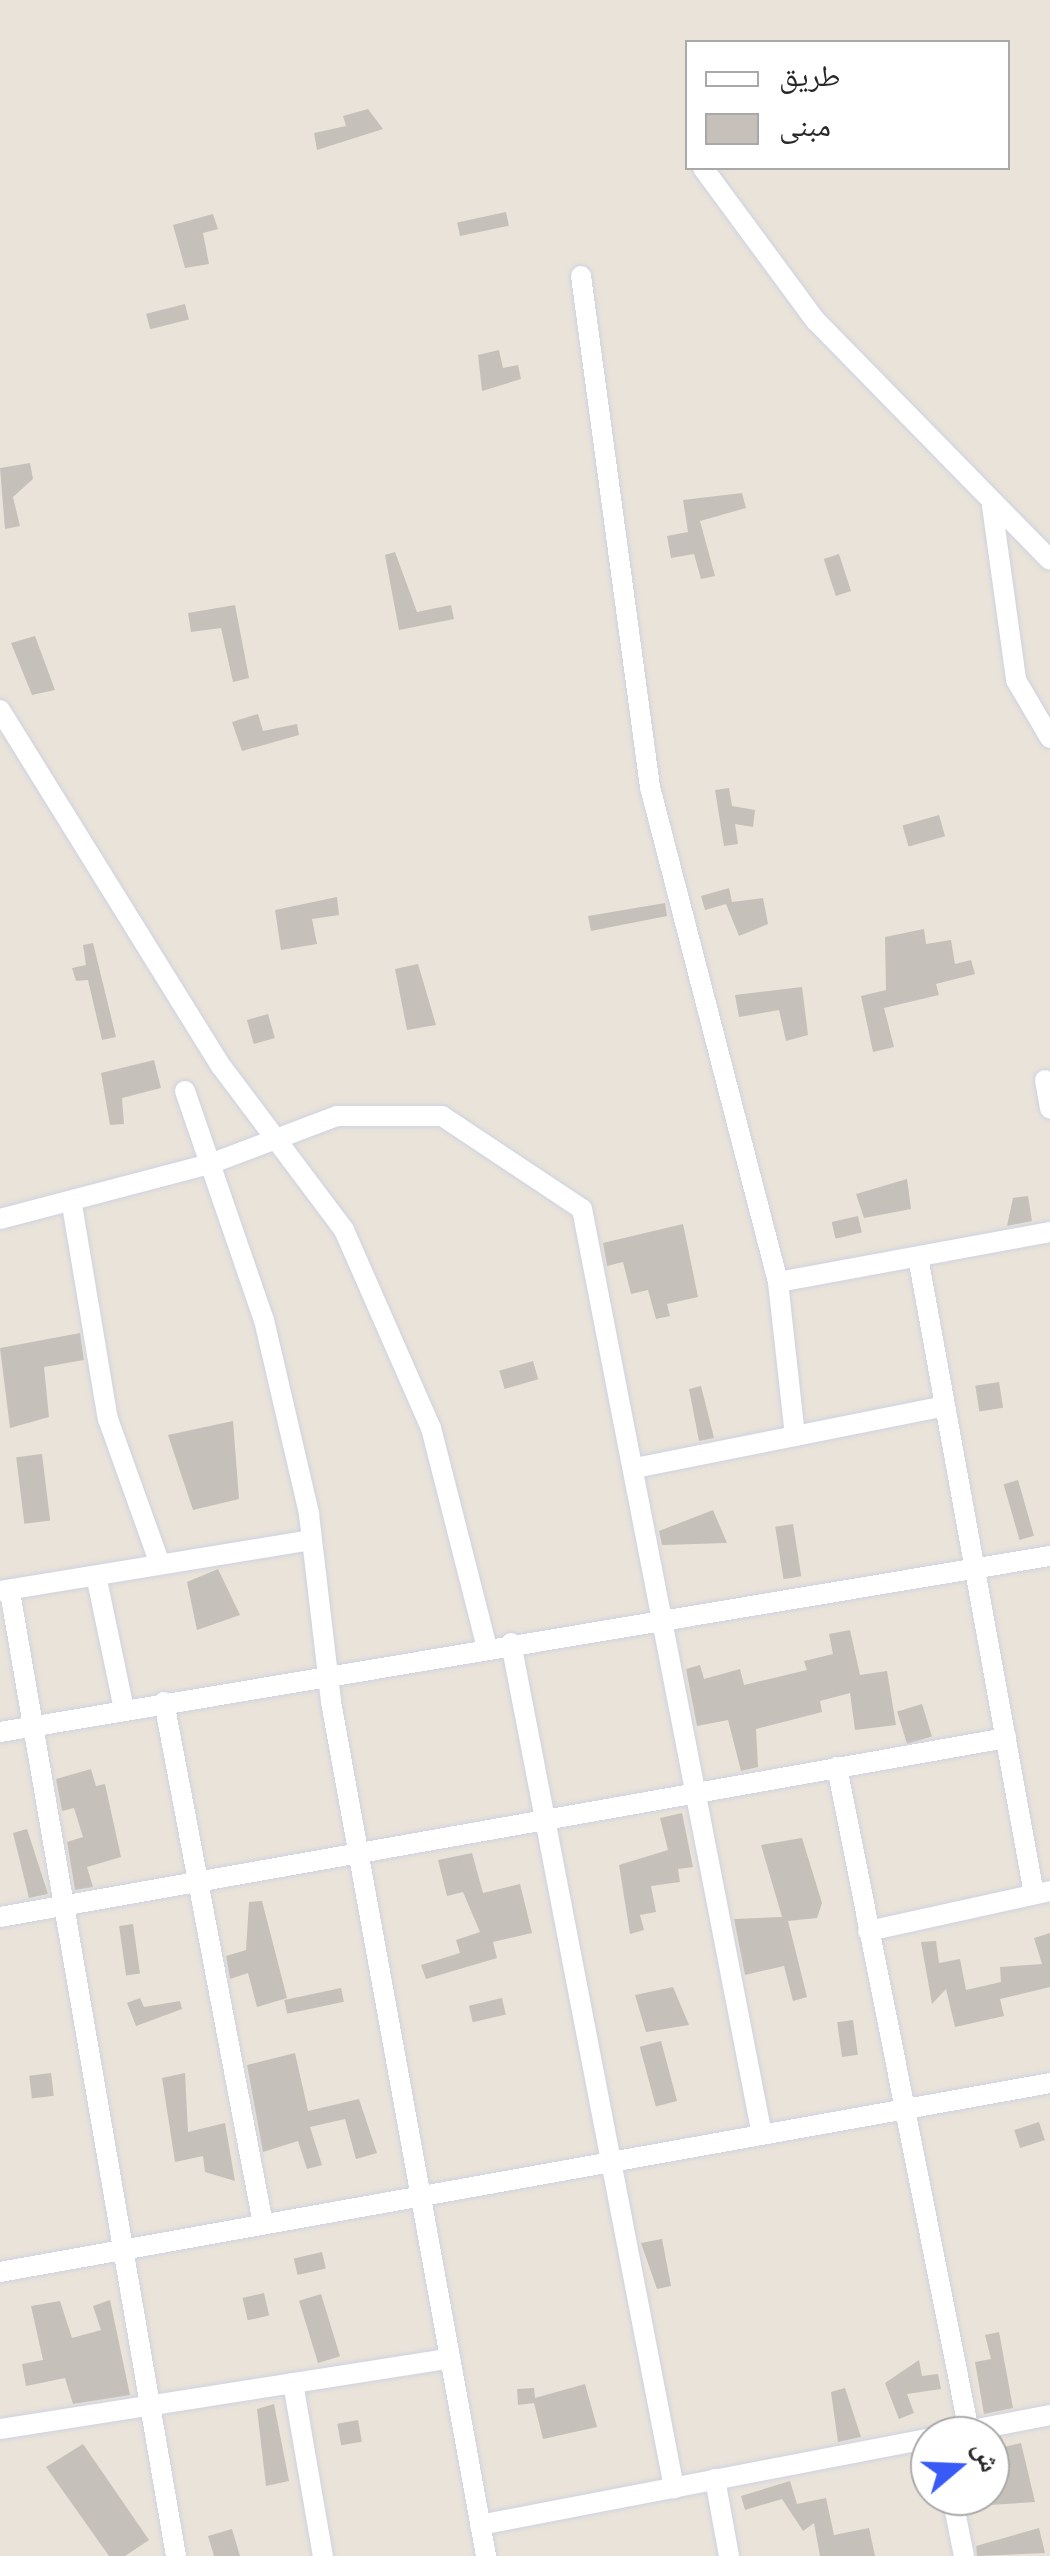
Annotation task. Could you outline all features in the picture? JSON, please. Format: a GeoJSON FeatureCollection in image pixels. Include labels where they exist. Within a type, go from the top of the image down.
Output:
{"type":"FeatureCollection","features":[{"type":"Feature","properties":{"kind":"street"},"geometry":{"type":"LineString","coordinates":[[704,170],[816,321],[992,506],[1050,560]]}},
{"type":"Feature","properties":{"kind":"street"},"geometry":{"type":"LineString","coordinates":[[581,276],[650,788],[778,1282],[795,1436]]}},
{"type":"Feature","properties":{"kind":"street"},"geometry":{"type":"LineString","coordinates":[[992,506],[1016,680],[1050,738]]}},
{"type":"Feature","properties":{"kind":"street"},"geometry":{"type":"LineString","coordinates":[[0,710],[274,1136],[344,1230],[394,1334],[431,1428],[486,1647]]}},
{"type":"Feature","properties":{"kind":"street"},"geometry":{"type":"LineString","coordinates":[[1045,1080],[1050,1109]]}},
{"type":"Feature","properties":{"kind":"street"},"geometry":{"type":"LineString","coordinates":[[185,1092],[264,1320],[310,1540],[356,1849],[486,2556]]}},
{"type":"Feature","properties":{"kind":"street"},"geometry":{"type":"LineString","coordinates":[[0,1219],[72,1205],[210,1164],[274,1136],[337,1116],[442,1116],[582,1209],[666,1618],[762,2135]]}},
{"type":"Feature","properties":{"kind":"street"},"geometry":{"type":"LineString","coordinates":[[72,1205],[108,1419],[160,1564]]}},
{"type":"Feature","properties":{"kind":"street"},"geometry":{"type":"LineString","coordinates":[[778,1282],[1050,1232]]}},
{"type":"Feature","properties":{"kind":"street"},"geometry":{"type":"LineString","coordinates":[[868,1931],[1042,1892],[1006,1738],[918,1256]]}},
{"type":"Feature","properties":{"kind":"street"},"geometry":{"type":"LineString","coordinates":[[635,1468],[946,1406]]}},
{"type":"Feature","properties":{"kind":"street"},"geometry":{"type":"LineString","coordinates":[[176,2556],[120,2250],[35,1726],[5,1592],[97,1580],[160,1564],[310,1540]]}},
{"type":"Feature","properties":{"kind":"street"},"geometry":{"type":"LineString","coordinates":[[0,1732],[328,1672],[1050,1556]]}},
{"type":"Feature","properties":{"kind":"street"},"geometry":{"type":"LineString","coordinates":[[97,1580],[124,1710]]}},
{"type":"Feature","properties":{"kind":"street"},"geometry":{"type":"LineString","coordinates":[[511,1643],[674,2488]]}},
{"type":"Feature","properties":{"kind":"street"},"geometry":{"type":"LineString","coordinates":[[164,1702],[264,2224]]}},
{"type":"Feature","properties":{"kind":"street"},"geometry":{"type":"LineString","coordinates":[[0,1917],[356,1849],[1006,1738]]}},
{"type":"Feature","properties":{"kind":"street"},"geometry":{"type":"LineString","coordinates":[[838,1767],[901,2110],[966,2416]]}},
{"type":"Feature","properties":{"kind":"street"},"geometry":{"type":"LineString","coordinates":[[0,2272],[1050,2084]]}},
{"type":"Feature","properties":{"kind":"street"},"geometry":{"type":"LineString","coordinates":[[0,2429],[448,2359]]}},
{"type":"Feature","properties":{"kind":"street"},"geometry":{"type":"LineString","coordinates":[[293,2383],[323,2556]]}},
{"type":"Feature","properties":{"kind":"street"},"geometry":{"type":"LineString","coordinates":[[1010,2423],[1050,2415]]}},
{"type":"Feature","properties":{"kind":"street"},"geometry":{"type":"LineString","coordinates":[[480,2525],[910,2442]]}},
{"type":"Feature","properties":{"kind":"street"},"geometry":{"type":"LineString","coordinates":[[715,2480],[729,2556]]}},
{"type":"Feature","properties":{"kind":"street"},"geometry":{"type":"LineString","coordinates":[[956,2516],[964,2556]]}},
{"type":"Feature","properties":{"kind":"building"},"geometry":{"type":"Polygon","coordinates":[[[368,109],[383,129],[317,150],[314,133],[346,126],[343,116],[368,109]]]}},
{"type":"Feature","properties":{"kind":"building"},"geometry":{"type":"Polygon","coordinates":[[[506,212],[509,226],[460,236],[457,222],[506,212]]]}},
{"type":"Feature","properties":{"kind":"building"},"geometry":{"type":"Polygon","coordinates":[[[213,214],[218,229],[203,233],[209,264],[185,268],[173,225],[213,214]]]}},
{"type":"Feature","properties":{"kind":"building"},"geometry":{"type":"Polygon","coordinates":[[[185,304],[189,320],[150,329],[146,314],[185,304]]]}},
{"type":"Feature","properties":{"kind":"building"},"geometry":{"type":"Polygon","coordinates":[[[499,350],[503,368],[518,365],[521,379],[482,391],[478,355],[499,350]]]}},
{"type":"Feature","properties":{"kind":"building"},"geometry":{"type":"Polygon","coordinates":[[[30,463],[33,479],[13,497],[20,526],[5,529],[0,468],[30,463]]]}},
{"type":"Feature","properties":{"kind":"building"},"geometry":{"type":"Polygon","coordinates":[[[742,493],[746,508],[700,521],[715,576],[701,579],[694,554],[671,558],[667,536],[688,532],[683,500],[742,493]]]}},
{"type":"Feature","properties":{"kind":"building"},"geometry":{"type":"Polygon","coordinates":[[[395,552],[417,612],[451,605],[454,619],[399,630],[385,555],[395,552]]]}},
{"type":"Feature","properties":{"kind":"building"},"geometry":{"type":"Polygon","coordinates":[[[839,554],[851,591],[836,596],[824,559],[839,554]]]}},
{"type":"Feature","properties":{"kind":"building"},"geometry":{"type":"Polygon","coordinates":[[[235,605],[249,678],[233,682],[221,628],[191,632],[188,613],[235,605]]]}},
{"type":"Feature","properties":{"kind":"building"},"geometry":{"type":"Polygon","coordinates":[[[35,636],[55,690],[32,695],[11,643],[35,636]]]}},
{"type":"Feature","properties":{"kind":"building"},"geometry":{"type":"Polygon","coordinates":[[[258,714],[263,731],[297,724],[299,735],[242,751],[232,722],[258,714]]]}},
{"type":"Feature","properties":{"kind":"building"},"geometry":{"type":"Polygon","coordinates":[[[729,788],[732,806],[755,810],[753,827],[735,824],[738,844],[724,846],[715,790],[729,788]]]}},
{"type":"Feature","properties":{"kind":"building"},"geometry":{"type":"Polygon","coordinates":[[[939,815],[945,836],[909,847],[902,825],[939,815]]]}},
{"type":"Feature","properties":{"kind":"building"},"geometry":{"type":"Polygon","coordinates":[[[729,888],[732,902],[763,898],[768,924],[739,936],[726,904],[705,910],[701,896],[729,888]]]}},
{"type":"Feature","properties":{"kind":"building"},"geometry":{"type":"Polygon","coordinates":[[[337,897],[339,915],[312,919],[317,944],[281,950],[275,910],[337,897]]]}},
{"type":"Feature","properties":{"kind":"building"},"geometry":{"type":"Polygon","coordinates":[[[665,903],[667,916],[591,931],[588,916],[665,903]]]}},
{"type":"Feature","properties":{"kind":"building"},"geometry":{"type":"Polygon","coordinates":[[[924,929],[926,944],[951,940],[955,964],[971,960],[975,974],[936,984],[939,995],[884,1008],[894,1047],[873,1052],[861,996],[886,990],[885,937],[924,929]]]}},
{"type":"Feature","properties":{"kind":"building"},"geometry":{"type":"Polygon","coordinates":[[[93,943],[116,1037],[102,1040],[88,980],[76,981],[72,968],[86,965],[83,945],[93,943]]]}},
{"type":"Feature","properties":{"kind":"building"},"geometry":{"type":"Polygon","coordinates":[[[418,964],[436,1025],[407,1030],[395,969],[418,964]]]}},
{"type":"Feature","properties":{"kind":"building"},"geometry":{"type":"Polygon","coordinates":[[[802,987],[808,1035],[786,1041],[779,1010],[739,1017],[735,995],[802,987]]]}},
{"type":"Feature","properties":{"kind":"building"},"geometry":{"type":"Polygon","coordinates":[[[268,1014],[275,1038],[254,1044],[247,1020],[268,1014]]]}},
{"type":"Feature","properties":{"kind":"building"},"geometry":{"type":"Polygon","coordinates":[[[154,1060],[161,1088],[122,1098],[124,1124],[110,1125],[101,1073],[154,1060]]]}},
{"type":"Feature","properties":{"kind":"building"},"geometry":{"type":"Polygon","coordinates":[[[907,1179],[911,1209],[864,1218],[856,1194],[907,1179]]]}},
{"type":"Feature","properties":{"kind":"building"},"geometry":{"type":"Polygon","coordinates":[[[1028,1196],[1032,1221],[1007,1226],[1013,1198],[1028,1196]]]}},
{"type":"Feature","properties":{"kind":"building"},"geometry":{"type":"Polygon","coordinates":[[[858,1216],[862,1233],[836,1239],[832,1222],[858,1216]]]}},
{"type":"Feature","properties":{"kind":"building"},"geometry":{"type":"Polygon","coordinates":[[[683,1224],[698,1297],[667,1304],[670,1316],[656,1319],[648,1290],[631,1294],[623,1262],[607,1266],[603,1243],[683,1224]]]}},
{"type":"Feature","properties":{"kind":"building"},"geometry":{"type":"Polygon","coordinates":[[[80,1333],[84,1360],[44,1367],[49,1417],[10,1428],[0,1348],[80,1333]]]}},
{"type":"Feature","properties":{"kind":"building"},"geometry":{"type":"Polygon","coordinates":[[[533,1361],[538,1379],[505,1389],[499,1371],[533,1361]]]}},
{"type":"Feature","properties":{"kind":"building"},"geometry":{"type":"Polygon","coordinates":[[[999,1382],[1003,1408],[979,1411],[975,1386],[999,1382]]]}},
{"type":"Feature","properties":{"kind":"building"},"geometry":{"type":"Polygon","coordinates":[[[701,1386],[714,1438],[699,1441],[689,1389],[701,1386]]]}},
{"type":"Feature","properties":{"kind":"building"},"geometry":{"type":"Polygon","coordinates":[[[233,1421],[239,1499],[193,1510],[168,1435],[233,1421]]]}},
{"type":"Feature","properties":{"kind":"building"},"geometry":{"type":"Polygon","coordinates":[[[42,1454],[50,1521],[24,1524],[16,1457],[42,1454]]]}},
{"type":"Feature","properties":{"kind":"building"},"geometry":{"type":"Polygon","coordinates":[[[1018,1480],[1034,1536],[1020,1540],[1004,1484],[1018,1480]]]}},
{"type":"Feature","properties":{"kind":"building"},"geometry":{"type":"Polygon","coordinates":[[[713,1510],[727,1543],[662,1545],[659,1531],[713,1510]]]}},
{"type":"Feature","properties":{"kind":"building"},"geometry":{"type":"Polygon","coordinates":[[[793,1524],[801,1576],[784,1579],[775,1527],[793,1524]]]}},
{"type":"Feature","properties":{"kind":"building"},"geometry":{"type":"Polygon","coordinates":[[[218,1569],[240,1615],[197,1630],[187,1582],[218,1569]]]}},
{"type":"Feature","properties":{"kind":"building"},"geometry":{"type":"Polygon","coordinates":[[[850,1630],[860,1675],[887,1671],[896,1725],[855,1730],[850,1693],[820,1701],[822,1712],[756,1729],[758,1767],[741,1771],[728,1720],[697,1726],[686,1669],[700,1665],[704,1679],[740,1669],[744,1685],[807,1670],[804,1661],[833,1654],[829,1634],[850,1630]]]}},
{"type":"Feature","properties":{"kind":"building"},"geometry":{"type":"Polygon","coordinates":[[[922,1704],[932,1737],[907,1744],[897,1712],[922,1704]]]}},
{"type":"Feature","properties":{"kind":"building"},"geometry":{"type":"Polygon","coordinates":[[[91,1769],[96,1786],[105,1784],[121,1857],[87,1867],[93,1887],[75,1890],[67,1842],[83,1837],[74,1808],[62,1811],[56,1779],[91,1769]]]}},
{"type":"Feature","properties":{"kind":"building"},"geometry":{"type":"Polygon","coordinates":[[[682,1813],[693,1867],[678,1869],[680,1882],[651,1886],[656,1912],[640,1915],[644,1930],[630,1934],[619,1865],[668,1850],[660,1818],[682,1813]]]}},
{"type":"Feature","properties":{"kind":"building"},"geometry":{"type":"Polygon","coordinates":[[[27,1829],[48,1894],[29,1898],[13,1833],[27,1829]]]}},
{"type":"Feature","properties":{"kind":"building"},"geometry":{"type":"Polygon","coordinates":[[[802,1838],[822,1903],[817,1918],[788,1921],[807,1997],[793,2001],[784,1966],[745,1975],[734,1919],[782,1917],[761,1845],[802,1838]]]}},
{"type":"Feature","properties":{"kind":"building"},"geometry":{"type":"Polygon","coordinates":[[[472,1853],[483,1893],[520,1884],[532,1933],[493,1942],[497,1958],[426,1979],[421,1965],[460,1953],[456,1940],[480,1932],[463,1892],[447,1896],[438,1860],[472,1853]]]}},
{"type":"Feature","properties":{"kind":"building"},"geometry":{"type":"Polygon","coordinates":[[[262,1901],[287,1998],[257,2007],[248,1973],[230,1979],[226,1956],[246,1950],[249,1902],[262,1901]]]}},
{"type":"Feature","properties":{"kind":"building"},"geometry":{"type":"Polygon","coordinates":[[[133,1924],[140,1974],[126,1975],[119,1926],[133,1924]]]}},
{"type":"Feature","properties":{"kind":"building"},"geometry":{"type":"Polygon","coordinates":[[[1050,1933],[1050,1987],[1000,1999],[1004,2016],[955,2027],[946,1989],[932,2004],[921,1942],[936,1941],[939,1963],[960,1959],[966,1990],[1001,1982],[1000,1967],[1042,1964],[1034,1938],[1050,1933]]]}},
{"type":"Feature","properties":{"kind":"building"},"geometry":{"type":"Polygon","coordinates":[[[673,1987],[689,2025],[646,2032],[635,1995],[673,1987]]]}},
{"type":"Feature","properties":{"kind":"building"},"geometry":{"type":"Polygon","coordinates":[[[341,1988],[344,2002],[287,2014],[284,2000],[341,1988]]]}},
{"type":"Feature","properties":{"kind":"building"},"geometry":{"type":"Polygon","coordinates":[[[140,1998],[144,2007],[180,2001],[182,2009],[136,2026],[127,2003],[140,1998]]]}},
{"type":"Feature","properties":{"kind":"building"},"geometry":{"type":"Polygon","coordinates":[[[502,1998],[506,2015],[473,2022],[469,2006],[502,1998]]]}},
{"type":"Feature","properties":{"kind":"building"},"geometry":{"type":"Polygon","coordinates":[[[853,2020],[858,2055],[842,2057],[837,2022],[853,2020]]]}},
{"type":"Feature","properties":{"kind":"building"},"geometry":{"type":"Polygon","coordinates":[[[661,2041],[677,2101],[656,2107],[640,2047],[661,2041]]]}},
{"type":"Feature","properties":{"kind":"building"},"geometry":{"type":"Polygon","coordinates":[[[295,2053],[308,2111],[359,2099],[377,2153],[356,2159],[345,2119],[310,2127],[322,2165],[307,2169],[298,2141],[263,2152],[247,2065],[295,2053]]]}},
{"type":"Feature","properties":{"kind":"building"},"geometry":{"type":"Polygon","coordinates":[[[51,2073],[54,2096],[32,2099],[29,2076],[51,2073]]]}},
{"type":"Feature","properties":{"kind":"building"},"geometry":{"type":"Polygon","coordinates":[[[185,2073],[188,2132],[225,2123],[235,2181],[205,2172],[203,2156],[175,2162],[162,2078],[185,2073]]]}},
{"type":"Feature","properties":{"kind":"building"},"geometry":{"type":"Polygon","coordinates":[[[1039,2122],[1045,2140],[1020,2148],[1014,2130],[1039,2122]]]}},
{"type":"Feature","properties":{"kind":"building"},"geometry":{"type":"Polygon","coordinates":[[[662,2239],[671,2286],[657,2289],[641,2243],[662,2239]]]}},
{"type":"Feature","properties":{"kind":"building"},"geometry":{"type":"Polygon","coordinates":[[[322,2252],[326,2269],[298,2275],[294,2259],[322,2252]]]}},
{"type":"Feature","properties":{"kind":"building"},"geometry":{"type":"Polygon","coordinates":[[[264,2293],[269,2315],[248,2320],[243,2298],[264,2293]]]}},
{"type":"Feature","properties":{"kind":"building"},"geometry":{"type":"Polygon","coordinates":[[[321,2294],[340,2356],[318,2363],[299,2301],[321,2294]]]}},
{"type":"Feature","properties":{"kind":"building"},"geometry":{"type":"Polygon","coordinates":[[[110,2300],[130,2395],[73,2404],[65,2378],[26,2386],[22,2364],[43,2360],[31,2306],[60,2301],[72,2338],[101,2330],[93,2306],[110,2300]]]}},
{"type":"Feature","properties":{"kind":"building"},"geometry":{"type":"Polygon","coordinates":[[[999,2332],[1013,2408],[984,2414],[975,2362],[991,2359],[985,2335],[999,2332]]]}},
{"type":"Feature","properties":{"kind":"building"},"geometry":{"type":"Polygon","coordinates":[[[919,2360],[922,2376],[938,2374],[941,2389],[907,2394],[914,2413],[899,2419],[885,2383],[919,2360]]]}},
{"type":"Feature","properties":{"kind":"building"},"geometry":{"type":"Polygon","coordinates":[[[585,2384],[597,2427],[543,2439],[534,2403],[518,2405],[517,2389],[534,2388],[535,2398],[585,2384]]]}},
{"type":"Feature","properties":{"kind":"building"},"geometry":{"type":"Polygon","coordinates":[[[845,2388],[861,2437],[838,2442],[831,2392],[845,2388]]]}},
{"type":"Feature","properties":{"kind":"building"},"geometry":{"type":"Polygon","coordinates":[[[274,2404],[289,2481],[266,2486],[257,2409],[274,2404]]]}},
{"type":"Feature","properties":{"kind":"building"},"geometry":{"type":"Polygon","coordinates":[[[358,2420],[362,2442],[341,2445],[337,2424],[358,2420]]]}},
{"type":"Feature","properties":{"kind":"building"},"geometry":{"type":"Polygon","coordinates":[[[1021,2443],[1035,2502],[1010,2504],[1010,2445],[1021,2443]]]}},
{"type":"Feature","properties":{"kind":"building"},"geometry":{"type":"Polygon","coordinates":[[[83,2444],[149,2540],[125,2556],[109,2556],[46,2467],[83,2444]]]}},
{"type":"Feature","properties":{"kind":"building"},"geometry":{"type":"Polygon","coordinates":[[[790,2481],[797,2504],[826,2498],[834,2535],[869,2528],[875,2556],[820,2556],[814,2523],[803,2531],[782,2499],[745,2510],[741,2496],[790,2481]]]}},
{"type":"Feature","properties":{"kind":"building"},"geometry":{"type":"Polygon","coordinates":[[[1039,2528],[1045,2553],[977,2556],[976,2546],[1039,2528]]]}},
{"type":"Feature","properties":{"kind":"building"},"geometry":{"type":"Polygon","coordinates":[[[232,2529],[240,2556],[214,2556],[208,2536],[232,2529]]]}}]}
